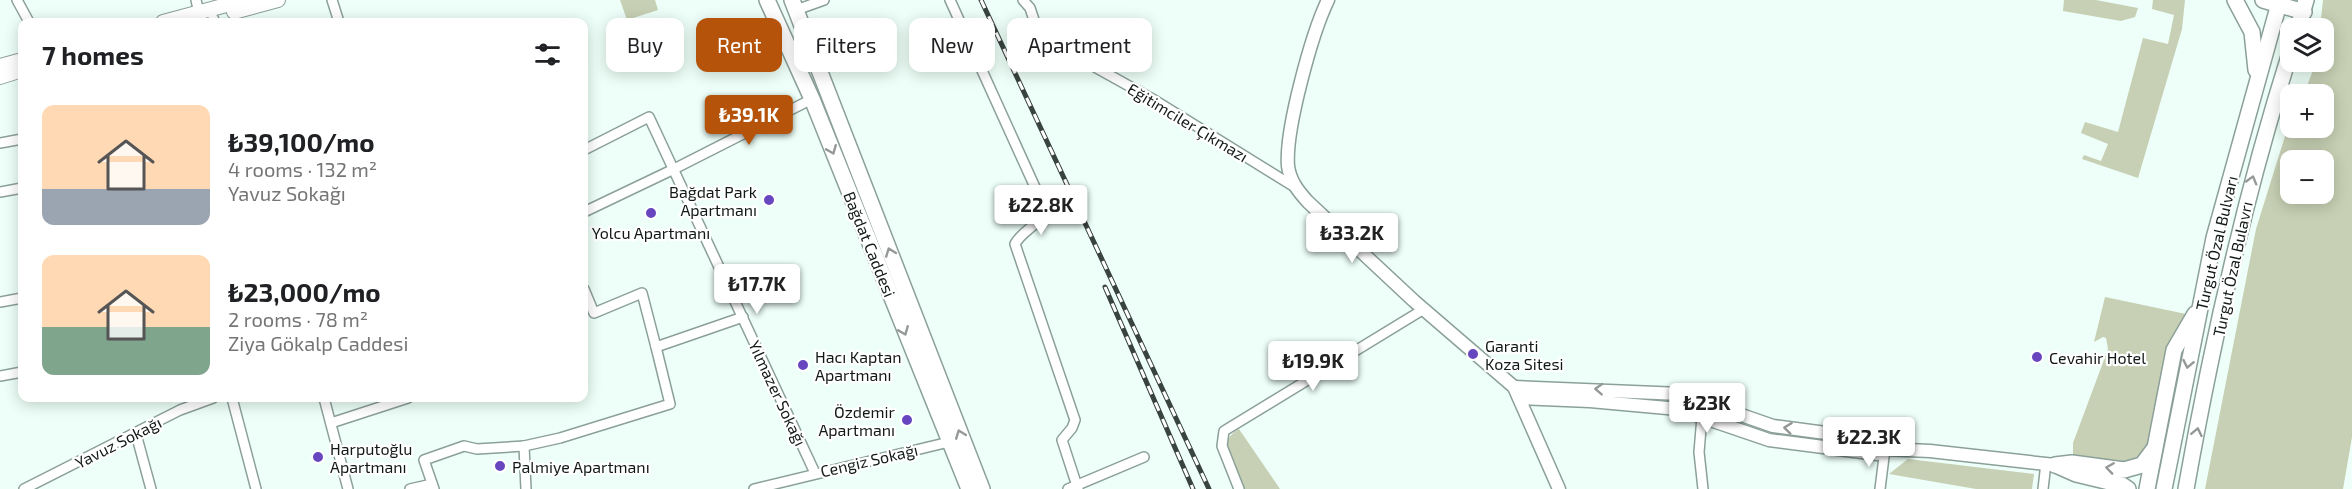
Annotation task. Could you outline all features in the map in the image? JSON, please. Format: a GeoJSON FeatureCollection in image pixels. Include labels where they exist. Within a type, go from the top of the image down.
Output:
{"type":"FeatureCollection","features":[{"type":"Feature","properties":{"kind":"main road"},"geometry":{"type":"LineString","coordinates":[[205,14],[245,0]]}},
{"type":"Feature","properties":{"kind":"main road"},"geometry":{"type":"LineString","coordinates":[[184,18],[278,0]]}},
{"type":"Feature","properties":{"kind":"main road"},"geometry":{"type":"LineString","coordinates":[[767,0],[773,6],[791,3]]}},
{"type":"Feature","properties":{"kind":"main road","name":"Bağdat Caddesi"},"geometry":{"type":"LineString","coordinates":[[767,0],[812,99],[969,489]]}},
{"type":"Feature","properties":{"kind":"main road"},"geometry":{"type":"LineString","coordinates":[[2235,0],[2253,32],[2256,83]]}},
{"type":"Feature","properties":{"kind":"main road"},"geometry":{"type":"LineString","coordinates":[[2263,0],[2305,6]]}},
{"type":"Feature","properties":{"kind":"main road","name":"Turgut Özal Bulvarı"},"geometry":{"type":"LineString","coordinates":[[2164,489],[2214,238],[2256,83],[2283,2]]}},
{"type":"Feature","properties":{"kind":"main road","name":"Bağdat Caddesi"},"geometry":{"type":"LineString","coordinates":[[791,3],[798,18]]}},
{"type":"Feature","properties":{"kind":"main road"},"geometry":{"type":"LineString","coordinates":[[787,44],[787,38],[794,32]]}},
{"type":"Feature","properties":{"kind":"main road"},"geometry":{"type":"LineString","coordinates":[[0,66],[18,61]]}},
{"type":"Feature","properties":{"kind":"main road"},"geometry":{"type":"LineString","coordinates":[[0,77],[18,71]]}},
{"type":"Feature","properties":{"kind":"main road","name":"Bağdat Caddesi"},"geometry":{"type":"LineString","coordinates":[[821,72],[981,489]]}},
{"type":"Feature","properties":{"kind":"main road","name":"Turgut Özal Bulavrı"},"geometry":{"type":"LineString","coordinates":[[2186,489],[2235,248],[2284,72]]}},
{"type":"Feature","properties":{"kind":"main road"},"geometry":{"type":"LineString","coordinates":[[2147,489],[2174,350],[2202,301]]}},
{"type":"Feature","properties":{"kind":"main road"},"geometry":{"type":"LineString","coordinates":[[2050,464],[2072,463],[2124,470],[2142,465],[2156,447]]}},
{"type":"Feature","properties":{"kind":"main road"},"geometry":{"type":"LineString","coordinates":[[2050,464],[2076,474],[2122,484],[2128,489]]}},
{"type":"Feature","properties":{"kind":"street"},"geometry":{"type":"LineString","coordinates":[[17,0],[26,18]]}},
{"type":"Feature","properties":{"kind":"street"},"geometry":{"type":"LineString","coordinates":[[332,0],[338,18]]}},
{"type":"Feature","properties":{"kind":"street"},"geometry":{"type":"LineString","coordinates":[[791,3],[824,0]]}},
{"type":"Feature","properties":{"kind":"street"},"geometry":{"type":"LineString","coordinates":[[950,0],[1044,207],[1040,219],[1020,236],[1015,244],[1075,420],[1072,428],[1062,440],[1074,488],[1144,456]]}},
{"type":"Feature","properties":{"kind":"street","name":"Eğitimciler Çıkmazı"},"geometry":{"type":"LineString","coordinates":[[1023,0],[1030,8],[1038,32],[1050,42],[1156,101],[1293,186]]}},
{"type":"Feature","properties":{"kind":"street"},"geometry":{"type":"LineString","coordinates":[[1328,0],[1314,38],[1291,130],[1288,166],[1293,186],[1516,392],[1558,488]]}},
{"type":"Feature","properties":{"kind":"street"},"geometry":{"type":"LineString","coordinates":[[588,210],[812,99]]}},
{"type":"Feature","properties":{"kind":"street","name":"Yılmazer Sokağı"},"geometry":{"type":"LineString","coordinates":[[588,148],[649,117],[815,473]]}},
{"type":"Feature","properties":{"kind":"street"},"geometry":{"type":"LineString","coordinates":[[0,143],[18,140]]}},
{"type":"Feature","properties":{"kind":"street"},"geometry":{"type":"LineString","coordinates":[[0,192],[18,189]]}},
{"type":"Feature","properties":{"kind":"street"},"geometry":{"type":"LineString","coordinates":[[410,489],[433,486],[424,460],[464,446],[477,449],[524,446],[560,438],[670,404],[642,293],[594,313],[588,299]]}},
{"type":"Feature","properties":{"kind":"street"},"geometry":{"type":"LineString","coordinates":[[0,302],[18,299]]}},
{"type":"Feature","properties":{"kind":"street"},"geometry":{"type":"LineString","coordinates":[[1239,489],[1222,446],[1224,431],[1424,309]]}},
{"type":"Feature","properties":{"kind":"street"},"geometry":{"type":"LineString","coordinates":[[656,347],[743,318]]}},
{"type":"Feature","properties":{"kind":"street"},"geometry":{"type":"LineString","coordinates":[[0,376],[18,373]]}},
{"type":"Feature","properties":{"kind":"street"},"geometry":{"type":"LineString","coordinates":[[1516,392],[1678,409],[1769,440],[1877,454],[1885,449]]}},
{"type":"Feature","properties":{"kind":"street"},"geometry":{"type":"LineString","coordinates":[[1516,392],[1681,394],[1773,426],[1871,439],[1885,449],[1930,451],[2050,464],[2043,489]]}},
{"type":"Feature","properties":{"kind":"street","name":"Yavuz Sokağı"},"geometry":{"type":"LineString","coordinates":[[24,489],[38,486],[180,410],[202,402]]}},
{"type":"Feature","properties":{"kind":"street"},"geometry":{"type":"LineString","coordinates":[[233,402],[256,489]]}},
{"type":"Feature","properties":{"kind":"street"},"geometry":{"type":"LineString","coordinates":[[325,402],[348,489]]}},
{"type":"Feature","properties":{"kind":"street"},"geometry":{"type":"LineString","coordinates":[[331,423],[396,402]]}},
{"type":"Feature","properties":{"kind":"street"},"geometry":{"type":"LineString","coordinates":[[1702,417],[1699,452],[1703,489]]}},
{"type":"Feature","properties":{"kind":"street"},"geometry":{"type":"LineString","coordinates":[[136,434],[151,489]]}},
{"type":"Feature","properties":{"kind":"street","name":"Cengiz Sokağı"},"geometry":{"type":"LineString","coordinates":[[754,489],[949,442]]}},
{"type":"Feature","properties":{"kind":"street"},"geometry":{"type":"LineString","coordinates":[[524,446],[526,489]]}},
{"type":"Feature","properties":{"kind":"street"},"geometry":{"type":"LineString","coordinates":[[1880,489],[1885,449]]}},
{"type":"Feature","properties":{"kind":"green space"},"geometry":{"type":"Polygon","coordinates":[[[620,0],[655,0],[658,10],[626,18],[620,0]]]}},
{"type":"Feature","properties":{"kind":"green space"},"geometry":{"type":"Polygon","coordinates":[[[2064,0],[2096,0],[2138,8],[2135,17],[2121,21],[2063,11],[2064,0]]]}},
{"type":"Feature","properties":{"kind":"green space"},"geometry":{"type":"Polygon","coordinates":[[[2153,0],[2185,0],[2182,29],[2138,178],[2082,159],[2084,155],[2101,161],[2108,144],[2081,133],[2085,122],[2118,132],[2143,38],[2168,44],[2174,15],[2152,9],[2153,0]]]}},
{"type":"Feature","properties":{"kind":"green space"},"geometry":{"type":"Polygon","coordinates":[[[2323,0],[2352,0],[2352,437],[2343,489],[2205,489],[2256,229],[2280,152],[2280,204],[2334,204],[2334,150],[2281,150],[2284,138],[2334,138],[2334,84],[2308,84],[2312,72],[2334,72],[2334,18],[2321,18],[2323,0]]]}},
{"type":"Feature","properties":{"kind":"green space"},"geometry":{"type":"Polygon","coordinates":[[[2105,297],[2186,314],[2167,361],[2147,452],[2131,461],[2112,462],[2073,456],[2073,443],[2108,349],[2106,338],[2103,337],[2094,342],[2105,297]]]}},
{"type":"Feature","properties":{"kind":"green space"},"geometry":{"type":"Polygon","coordinates":[[[1239,429],[1280,489],[1244,489],[1232,465],[1227,448],[1232,434],[1239,429]]]}},
{"type":"Feature","properties":{"kind":"green space"},"geometry":{"type":"Polygon","coordinates":[[[1908,459],[2034,474],[2032,489],[1976,489],[1889,474],[1908,459]]]}},
{"type":"Feature","properties":{"kind":"railway"},"geometry":{"type":"LineString","coordinates":[[981,0],[1209,489]]}},
{"type":"Feature","properties":{"kind":"railway"},"geometry":{"type":"LineString","coordinates":[[1105,287],[1193,489]]}},
{"type":"Feature","properties":{"kind":"place","name":"Bağdat Park Apartmanı"},"geometry":{"type":"Point","coordinates":[769,200]}},
{"type":"Feature","properties":{"kind":"place","name":"Yolcu Apartmanı"},"geometry":{"type":"Point","coordinates":[651,213]}},
{"type":"Feature","properties":{"kind":"place","name":"Garanti Koza Sitesi"},"geometry":{"type":"Point","coordinates":[1473,354]}},
{"type":"Feature","properties":{"kind":"place","name":"Cevahir Hotel"},"geometry":{"type":"Point","coordinates":[2037,357]}},
{"type":"Feature","properties":{"kind":"place","name":"Hacı Kaptan Apartmanı"},"geometry":{"type":"Point","coordinates":[803,365]}},
{"type":"Feature","properties":{"kind":"place","name":"Özdemir Apartmanı"},"geometry":{"type":"Point","coordinates":[907,420]}},
{"type":"Feature","properties":{"kind":"place","name":"Harputoğlu Apartmanı"},"geometry":{"type":"Point","coordinates":[318,457]}},
{"type":"Feature","properties":{"kind":"place","name":"Palmiye Apartmanı"},"geometry":{"type":"Point","coordinates":[500,466]}}]}
